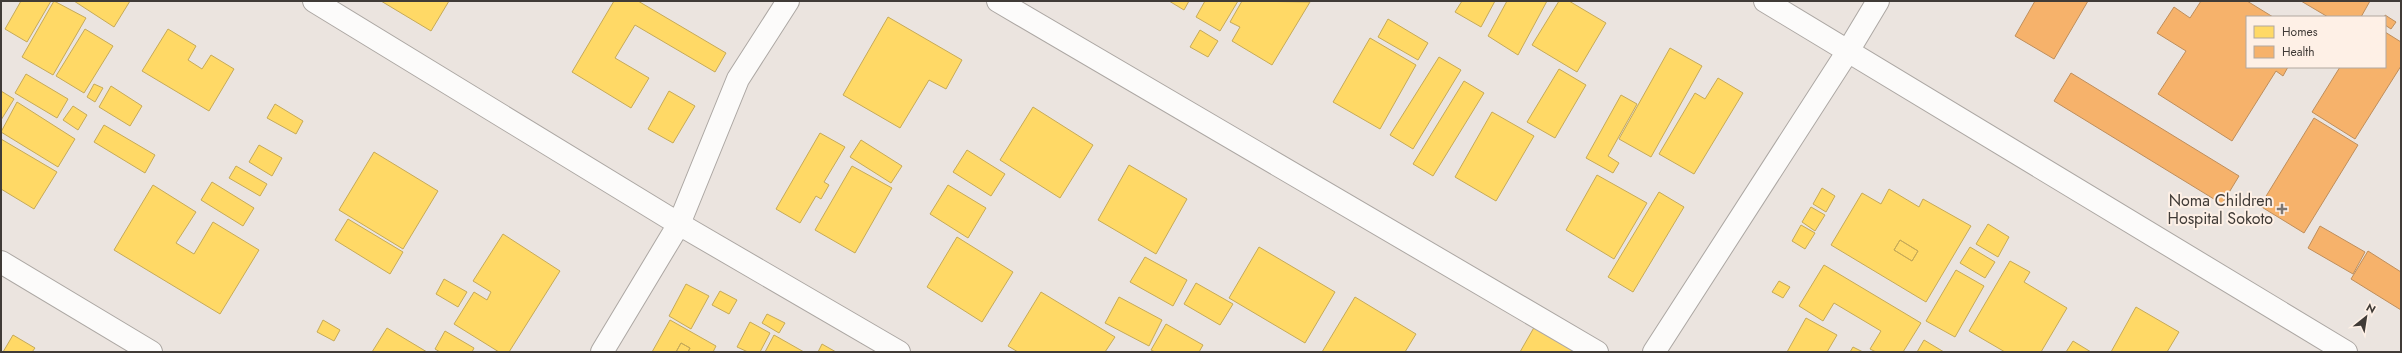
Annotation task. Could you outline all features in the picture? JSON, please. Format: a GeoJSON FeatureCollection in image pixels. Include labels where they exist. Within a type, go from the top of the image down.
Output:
{"type":"FeatureCollection","features":[{"type":"Feature","properties":{"kind":"street"},"geometry":{"type":"LineString","coordinates":[[314,1],[679,224],[899,352]]}},
{"type":"Feature","properties":{"kind":"street"},"geometry":{"type":"LineString","coordinates":[[602,352],[679,224],[738,79],[788,1]]}},
{"type":"Feature","properties":{"kind":"street"},"geometry":{"type":"LineString","coordinates":[[998,1],[1597,352]]}},
{"type":"Feature","properties":{"kind":"street"},"geometry":{"type":"LineString","coordinates":[[1765,1],[2346,352]]}},
{"type":"Feature","properties":{"kind":"street"},"geometry":{"type":"LineString","coordinates":[[1654,352],[1848,51],[1878,1]]}},
{"type":"Feature","properties":{"kind":"street"},"geometry":{"type":"LineString","coordinates":[[1,262],[150,352]]}},
{"type":"Feature","properties":{"kind":"building: Homes"},"geometry":{"type":"Polygon","coordinates":[[[21,1],[51,1],[27,42],[5,29],[21,1]]]}},
{"type":"Feature","properties":{"kind":"building: Homes"},"geometry":{"type":"Polygon","coordinates":[[[54,1],[86,18],[53,75],[22,57],[54,1]]]}},
{"type":"Feature","properties":{"kind":"building: Homes"},"geometry":{"type":"Polygon","coordinates":[[[74,1],[130,1],[114,27],[74,1]]]}},
{"type":"Feature","properties":{"kind":"building: Homes"},"geometry":{"type":"Polygon","coordinates":[[[381,1],[449,1],[431,31],[381,1]]]}},
{"type":"Feature","properties":{"kind":"building: Homes"},"geometry":{"type":"Polygon","coordinates":[[[614,1],[638,1],[726,53],[715,72],[635,25],[615,58],[649,78],[631,108],[572,72],[614,1]]]}},
{"type":"Feature","properties":{"kind":"building: Homes"},"geometry":{"type":"Polygon","coordinates":[[[1169,1],[1189,1],[1184,10],[1169,1]]]}},
{"type":"Feature","properties":{"kind":"building: Homes"},"geometry":{"type":"Polygon","coordinates":[[[1205,1],[1238,1],[1220,31],[1196,17],[1205,1]]]}},
{"type":"Feature","properties":{"kind":"building: Homes"},"geometry":{"type":"Polygon","coordinates":[[[1242,1],[1310,2],[1272,65],[1232,41],[1240,27],[1230,22],[1242,1]]]}},
{"type":"Feature","properties":{"kind":"building: Homes"},"geometry":{"type":"Polygon","coordinates":[[[1462,1],[1495,1],[1481,27],[1455,12],[1462,1]]]}},
{"type":"Feature","properties":{"kind":"building: Homes"},"geometry":{"type":"Polygon","coordinates":[[[1507,1],[1547,1],[1518,55],[1488,36],[1507,1]]]}},
{"type":"Feature","properties":{"kind":"building: Homes"},"geometry":{"type":"Polygon","coordinates":[[[1559,1],[1569,1],[1606,23],[1577,72],[1532,45],[1559,1]]]}},
{"type":"Feature","properties":{"kind":"building: Homes"},"geometry":{"type":"Polygon","coordinates":[[[888,17],[962,60],[946,89],[929,80],[900,128],[843,95],[888,17]]]}},
{"type":"Feature","properties":{"kind":"building: Homes"},"geometry":{"type":"Polygon","coordinates":[[[1388,19],[1428,43],[1418,60],[1378,37],[1388,19]]]}},
{"type":"Feature","properties":{"kind":"building: Homes"},"geometry":{"type":"Polygon","coordinates":[[[85,29],[113,46],[84,93],[56,76],[85,29]]]}},
{"type":"Feature","properties":{"kind":"building: Homes"},"geometry":{"type":"Polygon","coordinates":[[[168,29],[196,46],[188,60],[202,69],[211,55],[234,69],[209,111],[142,71],[168,29]]]}},
{"type":"Feature","properties":{"kind":"building: Homes"},"geometry":{"type":"Polygon","coordinates":[[[1200,30],[1218,41],[1208,57],[1190,47],[1200,30]]]}},
{"type":"Feature","properties":{"kind":"building: Homes"},"geometry":{"type":"Polygon","coordinates":[[[1370,38],[1416,65],[1380,129],[1333,102],[1370,38]]]}},
{"type":"Feature","properties":{"kind":"building: Homes"},"geometry":{"type":"Polygon","coordinates":[[[1670,48],[1702,66],[1651,157],[1619,139],[1670,48]]]}},
{"type":"Feature","properties":{"kind":"building: Homes"},"geometry":{"type":"Polygon","coordinates":[[[1439,57],[1461,70],[1413,149],[1390,135],[1439,57]]]}},
{"type":"Feature","properties":{"kind":"building: Homes"},"geometry":{"type":"Polygon","coordinates":[[[1559,69],[1586,85],[1555,138],[1527,122],[1559,69]]]}},
{"type":"Feature","properties":{"kind":"building: Homes"},"geometry":{"type":"Polygon","coordinates":[[[26,74],[68,99],[57,118],[15,93],[26,74]]]}},
{"type":"Feature","properties":{"kind":"building: Homes"},"geometry":{"type":"Polygon","coordinates":[[[1718,78],[1743,93],[1694,174],[1659,154],[1695,93],[1705,99],[1718,78]]]}},
{"type":"Feature","properties":{"kind":"building: Homes"},"geometry":{"type":"Polygon","coordinates":[[[1464,81],[1484,93],[1433,176],[1413,164],[1464,81]]]}},
{"type":"Feature","properties":{"kind":"building: Homes"},"geometry":{"type":"Polygon","coordinates":[[[94,84],[103,88],[95,102],[87,97],[94,84]]]}},
{"type":"Feature","properties":{"kind":"building: Homes"},"geometry":{"type":"Polygon","coordinates":[[[111,86],[142,106],[130,126],[99,107],[111,86]]]}},
{"type":"Feature","properties":{"kind":"building: Homes"},"geometry":{"type":"Polygon","coordinates":[[[1,91],[14,99],[1,120],[1,91]]]}},
{"type":"Feature","properties":{"kind":"building: Homes"},"geometry":{"type":"Polygon","coordinates":[[[669,91],[695,106],[673,143],[648,129],[669,91]]]}},
{"type":"Feature","properties":{"kind":"building: Homes"},"geometry":{"type":"Polygon","coordinates":[[[1621,95],[1637,104],[1608,156],[1619,163],[1613,173],[1586,158],[1621,95]]]}},
{"type":"Feature","properties":{"kind":"building: Homes"},"geometry":{"type":"Polygon","coordinates":[[[17,102],[75,139],[58,167],[1,132],[17,102]]]}},
{"type":"Feature","properties":{"kind":"building: Homes"},"geometry":{"type":"Polygon","coordinates":[[[275,104],[303,121],[296,134],[267,118],[275,104]]]}},
{"type":"Feature","properties":{"kind":"building: Homes"},"geometry":{"type":"Polygon","coordinates":[[[73,106],[87,115],[78,130],[63,120],[73,106]]]}},
{"type":"Feature","properties":{"kind":"building: Homes"},"geometry":{"type":"Polygon","coordinates":[[[1033,107],[1093,145],[1060,198],[1000,160],[1033,107]]]}},
{"type":"Feature","properties":{"kind":"building: Homes"},"geometry":{"type":"Polygon","coordinates":[[[1492,112],[1534,136],[1496,201],[1455,177],[1492,112]]]}},
{"type":"Feature","properties":{"kind":"building: Homes"},"geometry":{"type":"Polygon","coordinates":[[[104,125],[155,155],[145,173],[94,142],[104,125]]]}},
{"type":"Feature","properties":{"kind":"building: Homes"},"geometry":{"type":"Polygon","coordinates":[[[820,133],[845,147],[824,182],[829,185],[821,199],[816,196],[800,223],[776,209],[820,133]]]}},
{"type":"Feature","properties":{"kind":"building: Homes"},"geometry":{"type":"Polygon","coordinates":[[[1,139],[57,172],[34,209],[1,189],[1,139]]]}},
{"type":"Feature","properties":{"kind":"building: Homes"},"geometry":{"type":"Polygon","coordinates":[[[861,140],[902,166],[891,183],[850,157],[861,140]]]}},
{"type":"Feature","properties":{"kind":"building: Homes"},"geometry":{"type":"Polygon","coordinates":[[[259,145],[282,158],[272,176],[249,162],[259,145]]]}},
{"type":"Feature","properties":{"kind":"building: Homes"},"geometry":{"type":"Polygon","coordinates":[[[967,150],[1005,174],[991,196],[953,172],[967,150]]]}},
{"type":"Feature","properties":{"kind":"building: Homes"},"geometry":{"type":"Polygon","coordinates":[[[374,152],[438,191],[403,249],[339,210],[374,152]]]}},
{"type":"Feature","properties":{"kind":"building: Homes"},"geometry":{"type":"Polygon","coordinates":[[[1129,165],[1187,199],[1156,254],[1098,220],[1129,165]]]}},
{"type":"Feature","properties":{"kind":"building: Homes"},"geometry":{"type":"Polygon","coordinates":[[[236,166],[267,184],[260,196],[229,178],[236,166]]]}},
{"type":"Feature","properties":{"kind":"building: Homes"},"geometry":{"type":"Polygon","coordinates":[[[852,166],[892,188],[855,253],[815,230],[852,166]]]}},
{"type":"Feature","properties":{"kind":"building: Homes"},"geometry":{"type":"Polygon","coordinates":[[[1597,175],[1647,203],[1614,259],[1566,230],[1597,175]]]}},
{"type":"Feature","properties":{"kind":"building: Homes"},"geometry":{"type":"Polygon","coordinates":[[[212,182],[254,208],[243,226],[201,200],[212,182]]]}},
{"type":"Feature","properties":{"kind":"building: Homes"},"geometry":{"type":"Polygon","coordinates":[[[153,185],[196,212],[176,243],[194,254],[213,222],[259,250],[220,314],[114,250],[153,185]]]}},
{"type":"Feature","properties":{"kind":"building: Homes"},"geometry":{"type":"Polygon","coordinates":[[[948,185],[986,208],[968,238],[930,214],[948,185]]]}},
{"type":"Feature","properties":{"kind":"building: Homes"},"geometry":{"type":"Polygon","coordinates":[[[1822,188],[1835,196],[1826,212],[1813,204],[1822,188]]]}},
{"type":"Feature","properties":{"kind":"building: Homes"},"geometry":{"type":"Polygon","coordinates":[[[1889,189],[1919,207],[1923,199],[1971,226],[1926,302],[1831,245],[1862,193],[1881,204],[1889,189]],[[1900,240],[1894,250],[1912,261],[1918,251],[1900,240]]]}},
{"type":"Feature","properties":{"kind":"building: Homes"},"geometry":{"type":"Polygon","coordinates":[[[1659,192],[1684,207],[1633,292],[1608,277],[1659,192]]]}},
{"type":"Feature","properties":{"kind":"building: Homes"},"geometry":{"type":"Polygon","coordinates":[[[1811,207],[1825,215],[1815,231],[1802,222],[1811,207]]]}},
{"type":"Feature","properties":{"kind":"building: Homes"},"geometry":{"type":"Polygon","coordinates":[[[348,219],[403,252],[390,274],[335,240],[348,219]]]}},
{"type":"Feature","properties":{"kind":"building: Homes"},"geometry":{"type":"Polygon","coordinates":[[[1988,224],[2009,237],[1998,257],[1976,244],[1988,224]]]}},
{"type":"Feature","properties":{"kind":"building: Homes"},"geometry":{"type":"Polygon","coordinates":[[[1801,225],[1815,233],[1805,249],[1792,241],[1801,225]]]}},
{"type":"Feature","properties":{"kind":"building: Homes"},"geometry":{"type":"Polygon","coordinates":[[[503,234],[560,271],[509,352],[499,352],[454,324],[474,292],[487,300],[491,292],[473,281],[503,234]]]}},
{"type":"Feature","properties":{"kind":"building: Homes"},"geometry":{"type":"Polygon","coordinates":[[[957,237],[1013,272],[982,322],[927,287],[957,237]]]}},
{"type":"Feature","properties":{"kind":"building: Homes"},"geometry":{"type":"Polygon","coordinates":[[[1900,240],[1918,251],[1912,261],[1894,250],[1900,240]]]}},
{"type":"Feature","properties":{"kind":"building: Homes"},"geometry":{"type":"Polygon","coordinates":[[[1259,247],[1335,292],[1305,343],[1229,298],[1259,247]]]}},
{"type":"Feature","properties":{"kind":"building: Homes"},"geometry":{"type":"Polygon","coordinates":[[[1970,247],[1995,262],[1985,278],[1960,263],[1970,247]]]}},
{"type":"Feature","properties":{"kind":"building: Homes"},"geometry":{"type":"Polygon","coordinates":[[[1145,257],[1187,280],[1173,306],[1130,282],[1145,257]]]}},
{"type":"Feature","properties":{"kind":"building: Homes"},"geometry":{"type":"Polygon","coordinates":[[[2010,261],[2030,272],[2024,282],[2067,308],[2041,352],[2005,352],[1969,331],[2010,261]]]}},
{"type":"Feature","properties":{"kind":"building: Homes"},"geometry":{"type":"Polygon","coordinates":[[[1824,265],[1921,323],[1903,352],[1876,352],[1870,349],[1881,331],[1834,303],[1823,321],[1799,306],[1824,265]]]}},
{"type":"Feature","properties":{"kind":"building: Homes"},"geometry":{"type":"Polygon","coordinates":[[[1956,270],[1984,286],[1955,337],[1926,321],[1956,270]]]}},
{"type":"Feature","properties":{"kind":"building: Homes"},"geometry":{"type":"Polygon","coordinates":[[[444,279],[467,292],[458,307],[436,294],[444,279]]]}},
{"type":"Feature","properties":{"kind":"building: Homes"},"geometry":{"type":"Polygon","coordinates":[[[1779,281],[1790,287],[1783,298],[1772,292],[1779,281]]]}},
{"type":"Feature","properties":{"kind":"building: Homes"},"geometry":{"type":"Polygon","coordinates":[[[1196,283],[1233,304],[1220,325],[1184,304],[1196,283]]]}},
{"type":"Feature","properties":{"kind":"building: Homes"},"geometry":{"type":"Polygon","coordinates":[[[686,284],[709,296],[691,329],[669,316],[686,284]]]}},
{"type":"Feature","properties":{"kind":"building: Homes"},"geometry":{"type":"Polygon","coordinates":[[[720,291],[737,300],[729,314],[712,305],[720,291]]]}},
{"type":"Feature","properties":{"kind":"building: Homes"},"geometry":{"type":"Polygon","coordinates":[[[1041,292],[1115,337],[1105,352],[1018,352],[1008,346],[1041,292]]]}},
{"type":"Feature","properties":{"kind":"building: Homes"},"geometry":{"type":"Polygon","coordinates":[[[1119,297],[1162,320],[1149,346],[1105,323],[1119,297]]]}},
{"type":"Feature","properties":{"kind":"building: Homes"},"geometry":{"type":"Polygon","coordinates":[[[1355,297],[1416,334],[1405,352],[1322,352],[1355,297]]]}},
{"type":"Feature","properties":{"kind":"building: Homes"},"geometry":{"type":"Polygon","coordinates":[[[2136,307],[2179,332],[2167,352],[2111,352],[2136,307]]]}},
{"type":"Feature","properties":{"kind":"building: Homes"},"geometry":{"type":"Polygon","coordinates":[[[767,314],[785,323],[779,333],[762,323],[767,314]]]}},
{"type":"Feature","properties":{"kind":"building: Homes"},"geometry":{"type":"Polygon","coordinates":[[[1806,318],[1837,335],[1827,352],[1787,352],[1806,318]]]}},
{"type":"Feature","properties":{"kind":"building: Homes"},"geometry":{"type":"Polygon","coordinates":[[[323,320],[340,330],[334,341],[317,332],[323,320]]]}},
{"type":"Feature","properties":{"kind":"building: Homes"},"geometry":{"type":"Polygon","coordinates":[[[670,320],[716,346],[713,352],[688,352],[690,348],[681,343],[676,352],[652,352],[670,320]]]}},
{"type":"Feature","properties":{"kind":"building: Homes"},"geometry":{"type":"Polygon","coordinates":[[[750,322],[770,333],[760,352],[748,352],[737,347],[750,322]]]}},
{"type":"Feature","properties":{"kind":"building: Homes"},"geometry":{"type":"Polygon","coordinates":[[[1166,324],[1203,345],[1199,352],[1155,352],[1151,350],[1166,324]]]}},
{"type":"Feature","properties":{"kind":"building: Homes"},"geometry":{"type":"Polygon","coordinates":[[[1536,324],[1577,348],[1575,352],[1520,352],[1536,324]]]}},
{"type":"Feature","properties":{"kind":"building: Homes"},"geometry":{"type":"Polygon","coordinates":[[[387,328],[427,352],[372,352],[387,328]]]}},
{"type":"Feature","properties":{"kind":"building: Homes"},"geometry":{"type":"Polygon","coordinates":[[[445,331],[474,348],[472,352],[440,352],[435,349],[445,331]]]}},
{"type":"Feature","properties":{"kind":"building: Homes"},"geometry":{"type":"Polygon","coordinates":[[[13,335],[35,348],[32,352],[3,352],[13,335]]]}},
{"type":"Feature","properties":{"kind":"building: Homes"},"geometry":{"type":"Polygon","coordinates":[[[774,335],[804,352],[765,352],[774,335]]]}},
{"type":"Feature","properties":{"kind":"building: Homes"},"geometry":{"type":"Polygon","coordinates":[[[1924,340],[1944,352],[1917,352],[1924,340]]]}},
{"type":"Feature","properties":{"kind":"building: Homes"},"geometry":{"type":"Polygon","coordinates":[[[2073,341],[2091,352],[2066,352],[2073,341]]]}},
{"type":"Feature","properties":{"kind":"building: Homes"},"geometry":{"type":"Polygon","coordinates":[[[681,343],[690,348],[688,352],[676,352],[681,343]]]}},
{"type":"Feature","properties":{"kind":"building: Homes"},"geometry":{"type":"Polygon","coordinates":[[[822,344],[836,352],[818,352],[822,344]]]}},
{"type":"Feature","properties":{"kind":"building: Homes"},"geometry":{"type":"Polygon","coordinates":[[[1853,347],[1863,352],[1850,352],[1853,347]]]}},
{"type":"Feature","properties":{"kind":"building: Health"},"geometry":{"type":"Polygon","coordinates":[[[2035,1],[2088,1],[2054,59],[2015,36],[2035,1]]]}},
{"type":"Feature","properties":{"kind":"building: Health"},"geometry":{"type":"Polygon","coordinates":[[[2201,1],[2247,1],[2271,16],[2246,16],[2246,68],[2287,68],[2283,76],[2276,71],[2232,141],[2158,94],[2186,51],[2157,33],[2174,7],[2190,18],[2201,1]]]}},
{"type":"Feature","properties":{"kind":"building: Health"},"geometry":{"type":"Polygon","coordinates":[[[2301,1],[2370,1],[2362,16],[2326,16],[2301,1]]]}},
{"type":"Feature","properties":{"kind":"building: Health"},"geometry":{"type":"Polygon","coordinates":[[[2385,16],[2396,22],[2391,29],[2386,26],[2385,16]]]}},
{"type":"Feature","properties":{"kind":"building: Health"},"geometry":{"type":"Polygon","coordinates":[[[2386,33],[2401,42],[2401,66],[2355,139],[2312,112],[2339,68],[2386,68],[2386,33]]]}},
{"type":"Feature","properties":{"kind":"building: Health"},"geometry":{"type":"Polygon","coordinates":[[[2071,73],[2239,176],[2222,204],[2054,101],[2071,73]]]}},
{"type":"Feature","properties":{"kind":"building: Health"},"geometry":{"type":"Polygon","coordinates":[[[2314,118],[2358,145],[2304,233],[2260,206],[2314,118]]]}},
{"type":"Feature","properties":{"kind":"building: Health"},"geometry":{"type":"Polygon","coordinates":[[[2320,226],[2365,252],[2353,274],[2308,248],[2320,226]]]}},
{"type":"Feature","properties":{"kind":"building: Health"},"geometry":{"type":"Polygon","coordinates":[[[2368,251],[2401,272],[2401,310],[2351,279],[2368,251]]]}},
{"type":"Feature","properties":{"kind":"place","name":"Noma Children Hospital Sokoto"},"geometry":{"type":"Point","coordinates":[2282,209]}}]}
